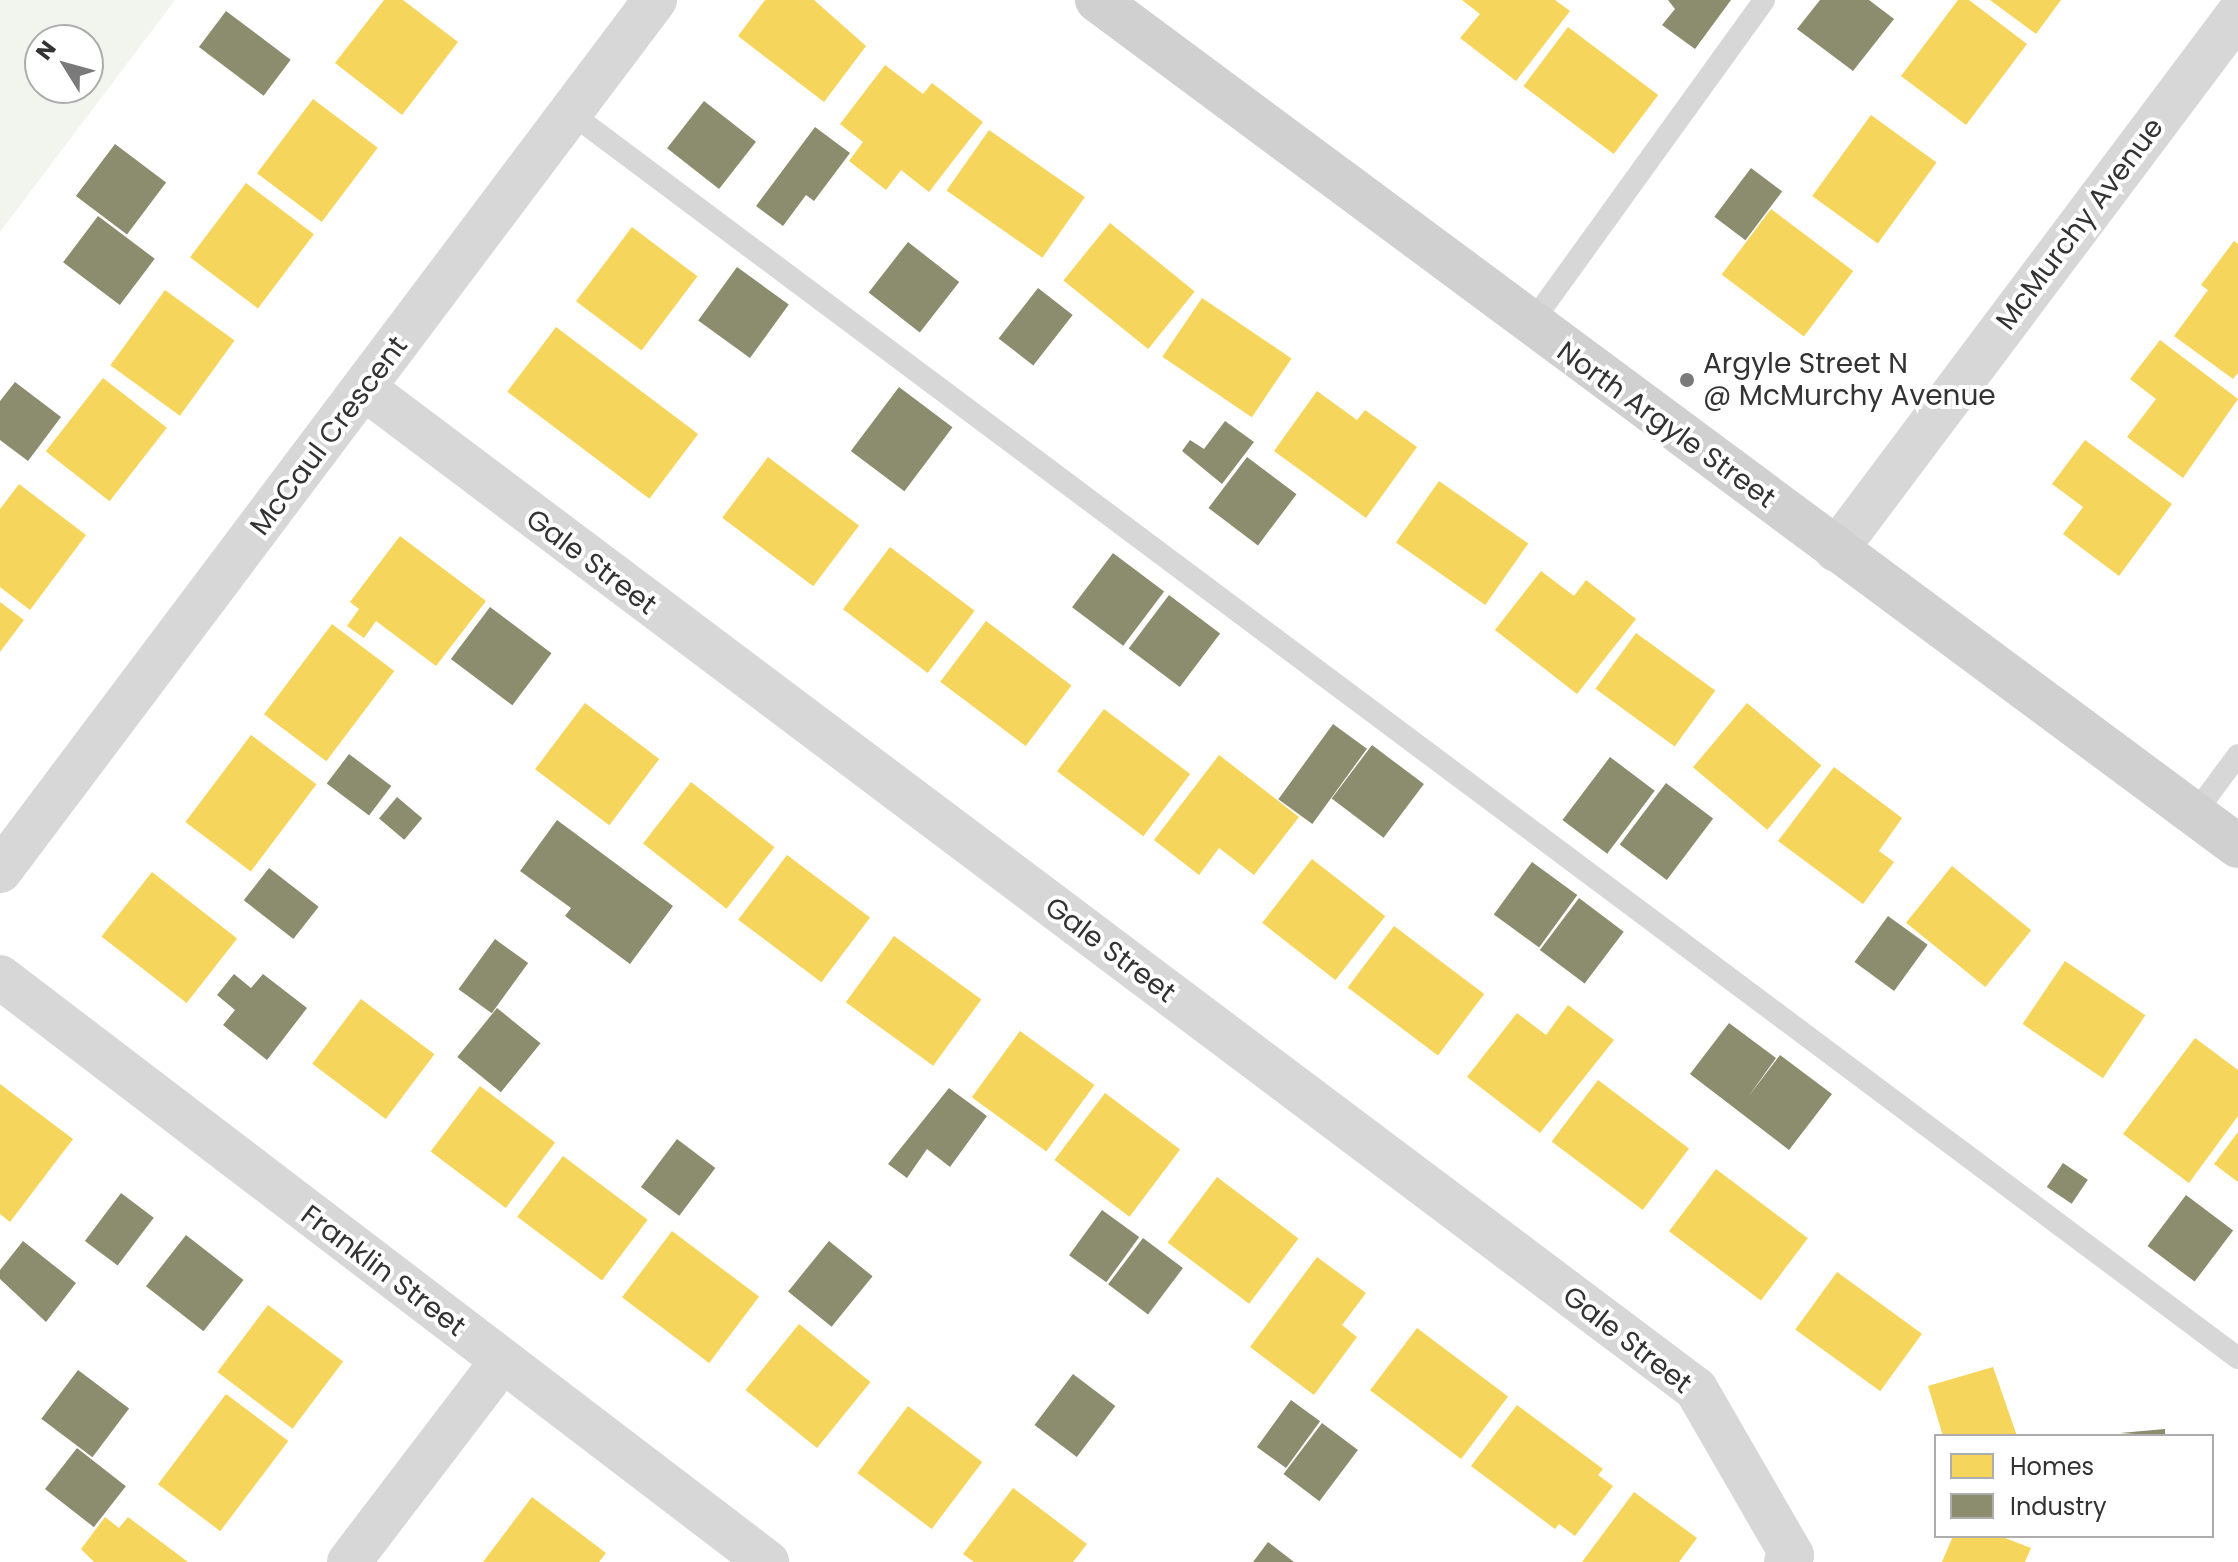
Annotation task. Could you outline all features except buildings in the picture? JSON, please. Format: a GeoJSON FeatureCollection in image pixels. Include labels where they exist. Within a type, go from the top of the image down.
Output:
{"type":"FeatureCollection","features":[{"type":"Feature","properties":{"kind":"street","name":"McCaul Crescent"},"geometry":{"type":"LineString","coordinates":[[0,871],[655,0]]}},
{"type":"Feature","properties":{"kind":"street","name":"North Argyle Street"},"geometry":{"type":"LineString","coordinates":[[1097,0],[1530,325],[2238,846]]}},
{"type":"Feature","properties":{"kind":"street","name":"McMurchy Avenue"},"geometry":{"type":"LineString","coordinates":[[1836,550],[2238,14]]}},
{"type":"Feature","properties":{"kind":"street","name":"Gale Street"},"geometry":{"type":"LineString","coordinates":[[365,389],[1696,1389],[1792,1555],[1786,1562]]}},
{"type":"Feature","properties":{"kind":"street","name":"Franklin Street"},"geometry":{"type":"LineString","coordinates":[[0,977],[767,1562]]}},
{"type":"Feature","properties":{"kind":"street"},"geometry":{"type":"LineString","coordinates":[[349,1562],[502,1361]]}},
{"type":"Feature","properties":{"kind":"lane"},"geometry":{"type":"LineString","coordinates":[[1530,325],[1764,0]]}},
{"type":"Feature","properties":{"kind":"lane"},"geometry":{"type":"LineString","coordinates":[[572,114],[2238,1358]]}},
{"type":"Feature","properties":{"kind":"lane"},"geometry":{"type":"LineString","coordinates":[[2195,813],[2238,755]]}},
{"type":"Feature","properties":{"kind":"shaded area"},"geometry":{"type":"Polygon","coordinates":[[[0,0],[175,0],[104,94],[104,24],[24,24],[24,104],[97,104],[0,232],[0,0]]]}},
{"type":"Feature","properties":{"kind":"place","name":"Argyle Street N @ McMurchy Avenue"},"geometry":{"type":"Point","coordinates":[1687,380]}}]}
